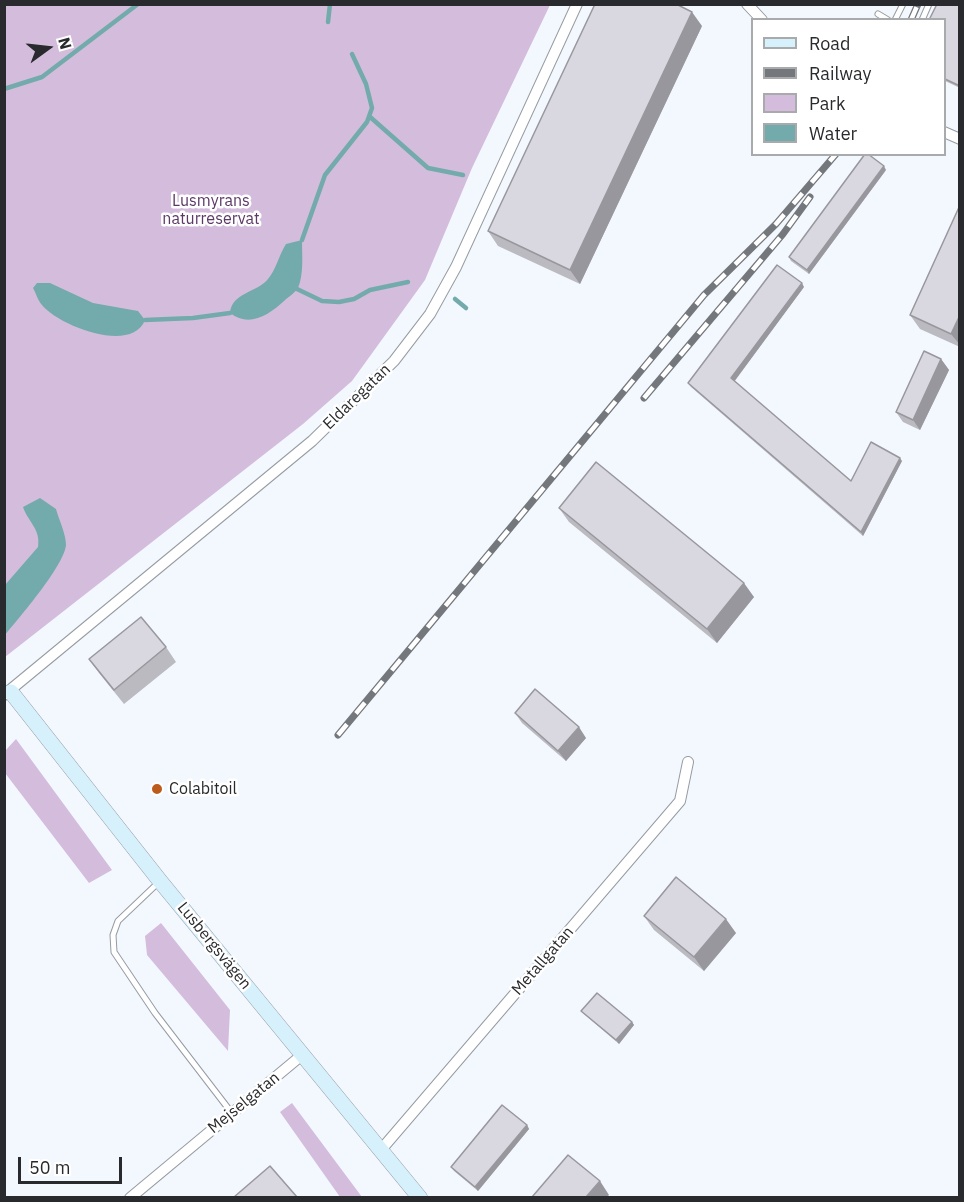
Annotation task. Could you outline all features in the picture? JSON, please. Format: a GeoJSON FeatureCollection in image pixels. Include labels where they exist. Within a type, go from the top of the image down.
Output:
{"type":"FeatureCollection","features":[{"type":"Feature","properties":{"kind":"street","name":"Eldaregatan"},"geometry":{"type":"LineString","coordinates":[[8,693],[312,441],[394,361],[430,314],[456,267],[577,4]]}},
{"type":"Feature","properties":{"kind":"street"},"geometry":{"type":"LineString","coordinates":[[747,4],[760,18]]}},
{"type":"Feature","properties":{"kind":"street"},"geometry":{"type":"LineString","coordinates":[[946,132],[960,139]]}},
{"type":"Feature","properties":{"kind":"street","name":"Lusbergsvägen"},"geometry":{"type":"LineString","coordinates":[[8,693],[380,1151],[420,1197]]}},
{"type":"Feature","properties":{"kind":"street","name":"Metallgatan"},"geometry":{"type":"LineString","coordinates":[[380,1151],[680,801],[688,762]]}},
{"type":"Feature","properties":{"kind":"street","name":"Mejselgatan"},"geometry":{"type":"LineString","coordinates":[[130,1197],[303,1055]]}},
{"type":"Feature","properties":{"kind":"lane"},"geometry":{"type":"LineString","coordinates":[[896,18],[903,4]]}},
{"type":"Feature","properties":{"kind":"lane"},"geometry":{"type":"LineString","coordinates":[[923,18],[929,4]]}},
{"type":"Feature","properties":{"kind":"lane"},"geometry":{"type":"LineString","coordinates":[[878,14],[885,18]]}},
{"type":"Feature","properties":{"kind":"lane"},"geometry":{"type":"LineString","coordinates":[[160,881],[118,921],[113,935],[114,952],[155,1013],[231,1112]]}},
{"type":"Feature","properties":{"kind":"green space","name":"Lusmyrans naturreservat"},"geometry":{"type":"Polygon","coordinates":[[[5,5],[550,5],[472,168],[425,280],[352,381],[303,424],[5,657],[5,5]]]}},
{"type":"Feature","properties":{"kind":"green space"},"geometry":{"type":"Polygon","coordinates":[[[16,739],[112,870],[89,883],[5,773],[5,751],[16,739]]]}},
{"type":"Feature","properties":{"kind":"green space"},"geometry":{"type":"Polygon","coordinates":[[[161,923],[230,1010],[228,1051],[147,955],[145,936],[161,923]]]}},
{"type":"Feature","properties":{"kind":"green space"},"geometry":{"type":"Polygon","coordinates":[[[292,1103],[362,1197],[340,1197],[280,1112],[292,1103]]]}},
{"type":"Feature","properties":{"kind":"water"},"geometry":{"type":"Polygon","coordinates":[[[302,240],[301,277],[295,292],[272,311],[258,318],[244,319],[230,313],[235,301],[268,279],[286,244],[302,240]]]}},
{"type":"Feature","properties":{"kind":"water"},"geometry":{"type":"Polygon","coordinates":[[[37,283],[50,283],[93,303],[138,311],[145,320],[138,330],[126,335],[111,336],[79,328],[63,321],[42,305],[33,288],[37,283]]]}},
{"type":"Feature","properties":{"kind":"water"},"geometry":{"type":"Polygon","coordinates":[[[40,498],[56,509],[66,545],[58,566],[50,578],[5,635],[5,585],[38,547],[38,535],[23,507],[40,498]]]}},
{"type":"Feature","properties":{"kind":"building"},"geometry":{"type":"Polygon","coordinates":[[[595,4],[676,4],[692,12],[570,270],[488,231],[595,4]]]}},
{"type":"Feature","properties":{"kind":"building"},"geometry":{"type":"Polygon","coordinates":[[[937,4],[960,4],[960,86],[946,79],[946,18],[930,18],[937,4]]]}},
{"type":"Feature","properties":{"kind":"building"},"geometry":{"type":"Polygon","coordinates":[[[864,156],[871,156],[884,166],[807,270],[789,257],[864,156]]]}},
{"type":"Feature","properties":{"kind":"building"},"geometry":{"type":"Polygon","coordinates":[[[960,205],[960,315],[951,334],[910,315],[960,205]]]}},
{"type":"Feature","properties":{"kind":"building"},"geometry":{"type":"Polygon","coordinates":[[[777,265],[802,283],[731,378],[851,481],[871,442],[900,458],[861,532],[688,383],[777,265]]]}},
{"type":"Feature","properties":{"kind":"building"},"geometry":{"type":"Polygon","coordinates":[[[924,351],[941,359],[913,420],[896,412],[924,351]]]}},
{"type":"Feature","properties":{"kind":"building"},"geometry":{"type":"Polygon","coordinates":[[[596,462],[744,583],[707,629],[559,508],[596,462]]]}},
{"type":"Feature","properties":{"kind":"building"},"geometry":{"type":"Polygon","coordinates":[[[141,617],[166,647],[114,690],[89,659],[141,617]]]}},
{"type":"Feature","properties":{"kind":"building"},"geometry":{"type":"Polygon","coordinates":[[[535,689],[579,727],[558,751],[515,713],[535,689]]]}},
{"type":"Feature","properties":{"kind":"building"},"geometry":{"type":"Polygon","coordinates":[[[676,877],[726,919],[694,957],[644,916],[676,877]]]}},
{"type":"Feature","properties":{"kind":"building"},"geometry":{"type":"Polygon","coordinates":[[[597,993],[632,1022],[616,1040],[581,1011],[597,993]]]}},
{"type":"Feature","properties":{"kind":"building"},"geometry":{"type":"Polygon","coordinates":[[[502,1105],[527,1125],[475,1187],[451,1167],[502,1105]]]}},
{"type":"Feature","properties":{"kind":"building"},"geometry":{"type":"Polygon","coordinates":[[[568,1155],[600,1181],[586,1197],[532,1197],[568,1155]]]}},
{"type":"Feature","properties":{"kind":"building"},"geometry":{"type":"Polygon","coordinates":[[[270,1166],[297,1197],[234,1197],[270,1166]]]}},
{"type":"Feature","properties":{"kind":"waterway"},"geometry":{"type":"LineString","coordinates":[[4,89],[42,77],[138,4]]}},
{"type":"Feature","properties":{"kind":"waterway"},"geometry":{"type":"LineString","coordinates":[[328,22],[330,4]]}},
{"type":"Feature","properties":{"kind":"waterway"},"geometry":{"type":"LineString","coordinates":[[302,240],[325,175],[367,122],[372,108],[366,84],[352,54]]}},
{"type":"Feature","properties":{"kind":"waterway"},"geometry":{"type":"LineString","coordinates":[[369,116],[428,168],[463,175]]}},
{"type":"Feature","properties":{"kind":"waterway"},"geometry":{"type":"LineString","coordinates":[[297,289],[322,301],[339,302],[354,299],[370,290],[408,282]]}},
{"type":"Feature","properties":{"kind":"waterway"},"geometry":{"type":"LineString","coordinates":[[455,299],[466,308]]}},
{"type":"Feature","properties":{"kind":"waterway"},"geometry":{"type":"LineString","coordinates":[[145,320],[193,318],[230,313]]}},
{"type":"Feature","properties":{"kind":"railway"},"geometry":{"type":"LineString","coordinates":[[912,18],[918,4]]}},
{"type":"Feature","properties":{"kind":"railway"},"geometry":{"type":"LineString","coordinates":[[338,735],[704,295],[776,224],[834,156]]}},
{"type":"Feature","properties":{"kind":"railway"},"geometry":{"type":"LineString","coordinates":[[644,398],[783,234],[810,197]]}},
{"type":"Feature","properties":{"kind":"place","name":"Colabitoil"},"geometry":{"type":"Point","coordinates":[157,789]}}]}
